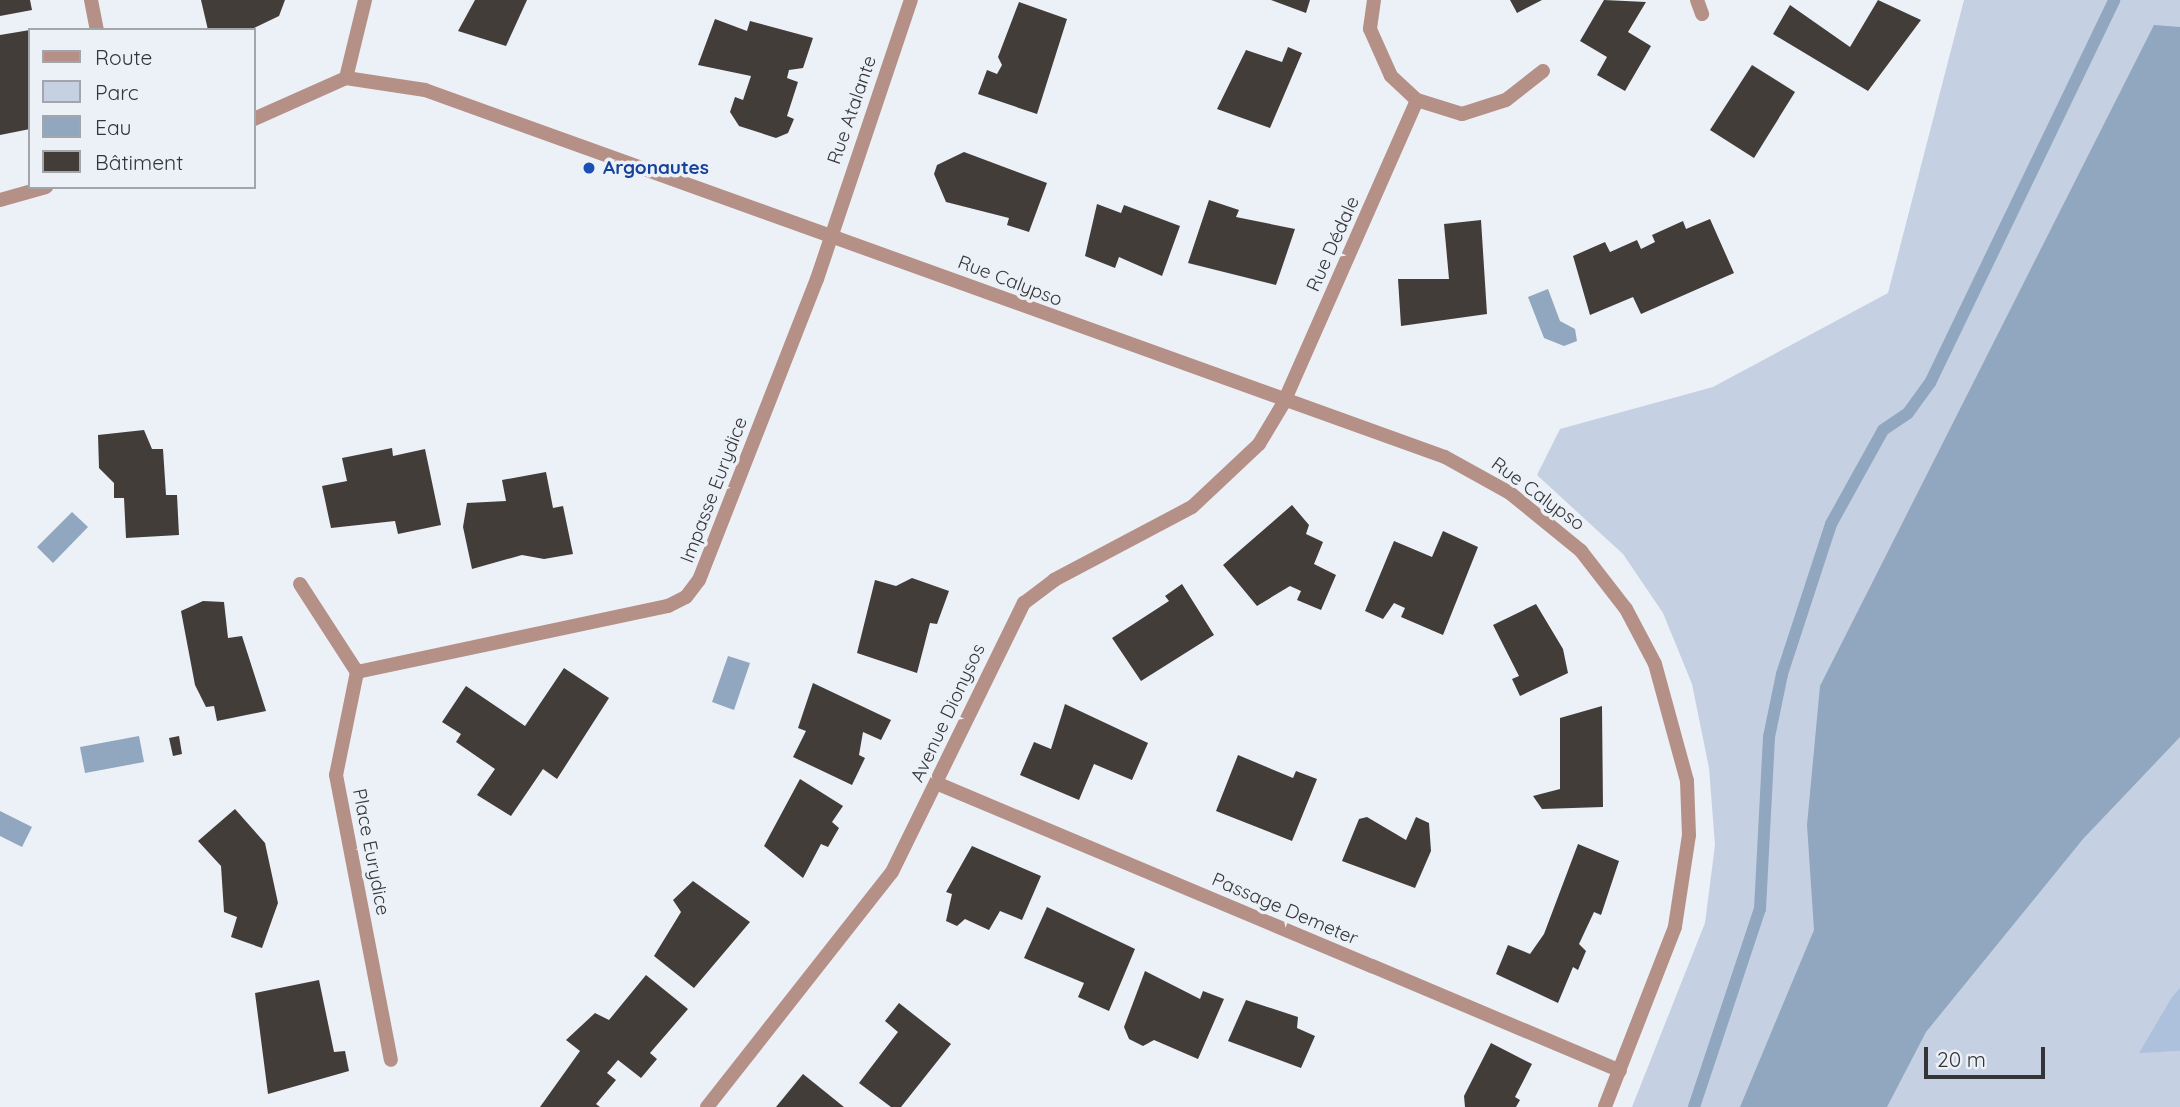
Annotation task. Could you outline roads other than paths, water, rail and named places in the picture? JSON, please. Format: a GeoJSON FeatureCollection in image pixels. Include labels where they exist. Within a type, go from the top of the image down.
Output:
{"type":"FeatureCollection","features":[{"type":"Feature","properties":{"kind":"street"},"geometry":{"type":"LineString","coordinates":[[91,0],[97,28]]}},
{"type":"Feature","properties":{"kind":"street"},"geometry":{"type":"LineString","coordinates":[[256,118],[346,78],[365,0]]}},
{"type":"Feature","properties":{"kind":"street","name":"Rue Atalante"},"geometry":{"type":"LineString","coordinates":[[831,234],[911,0]]}},
{"type":"Feature","properties":{"kind":"street"},"geometry":{"type":"LineString","coordinates":[[1374,0],[1370,29],[1391,76],[1417,100],[1462,114],[1506,100],[1543,71]]}},
{"type":"Feature","properties":{"kind":"street","name":"Rue Calypso"},"geometry":{"type":"LineString","coordinates":[[346,78],[425,90],[831,234],[1283,404],[1445,457],[1510,493],[1581,551],[1626,609],[1655,664],[1677,727],[1689,835],[1675,927],[1605,1107]]}},
{"type":"Feature","properties":{"kind":"street","name":"Rue Dédale"},"geometry":{"type":"LineString","coordinates":[[1283,404],[1417,100]]}},
{"type":"Feature","properties":{"kind":"street"},"geometry":{"type":"LineString","coordinates":[[0,200],[39,189]]}},
{"type":"Feature","properties":{"kind":"street","name":"Impasse Eurydice"},"geometry":{"type":"LineString","coordinates":[[356,672],[668,606],[686,597],[699,580],[831,234]]}},
{"type":"Feature","properties":{"kind":"street","name":"Avenue Dionysos"},"geometry":{"type":"LineString","coordinates":[[707,1107],[867,909],[936,783],[1024,603],[1054,580],[1192,507],[1242,464],[1283,404]]}},
{"type":"Feature","properties":{"kind":"street"},"geometry":{"type":"LineString","coordinates":[[300,584],[356,672]]}},
{"type":"Feature","properties":{"kind":"street","name":"Place Eurydice"},"geometry":{"type":"LineString","coordinates":[[356,672],[336,775],[391,1059]]}},
{"type":"Feature","properties":{"kind":"street","name":"Passage Demeter"},"geometry":{"type":"LineString","coordinates":[[936,783],[1620,1071]]}},
{"type":"Feature","properties":{"kind":"water"},"geometry":{"type":"Polygon","coordinates":[[[2154,25],[2180,27],[2180,737],[2083,839],[1926,1032],[1887,1107],[1740,1107],[1814,930],[1807,825],[1820,686],[2154,25]]]}},
{"type":"Feature","properties":{"kind":"water"},"geometry":{"type":"Polygon","coordinates":[[[1548,289],[1560,321],[1575,329],[1577,341],[1564,346],[1544,338],[1528,297],[1548,289]]]}},
{"type":"Feature","properties":{"kind":"water"},"geometry":{"type":"Polygon","coordinates":[[[72,512],[88,527],[53,563],[37,547],[72,512]]]}},
{"type":"Feature","properties":{"kind":"water"},"geometry":{"type":"Polygon","coordinates":[[[728,656],[750,663],[734,710],[712,702],[728,656]]]}},
{"type":"Feature","properties":{"kind":"water"},"geometry":{"type":"Polygon","coordinates":[[[139,736],[144,762],[85,773],[80,747],[139,736]]]}},
{"type":"Feature","properties":{"kind":"water"},"geometry":{"type":"Polygon","coordinates":[[[0,811],[32,827],[22,847],[0,836],[0,811]]]}},
{"type":"Feature","properties":{"kind":"waterway"},"geometry":{"type":"LineString","coordinates":[[1694,1107],[1760,909],[1769,737],[1782,674],[1831,524],[1883,430],[1908,413],[1930,383],[2114,0]]}},
{"type":"Feature","properties":{"kind":"place","name":"Argonautes"},"geometry":{"type":"Point","coordinates":[589,168]}}]}
